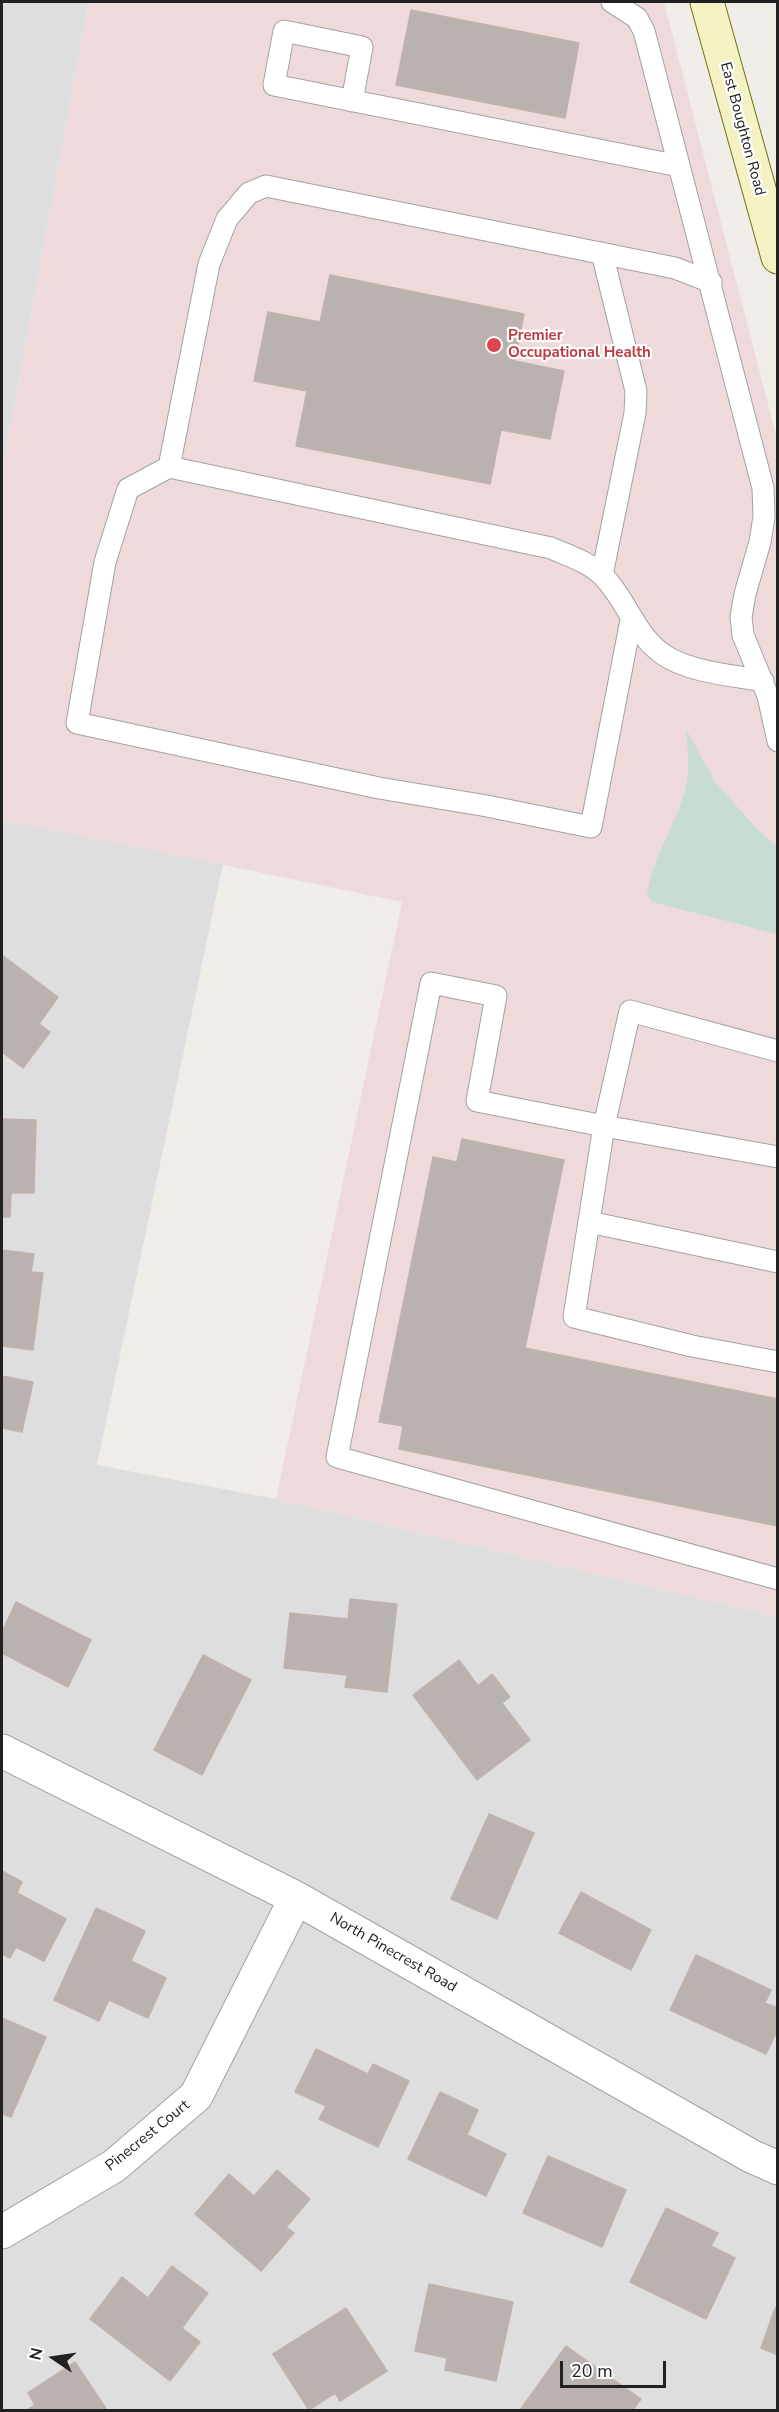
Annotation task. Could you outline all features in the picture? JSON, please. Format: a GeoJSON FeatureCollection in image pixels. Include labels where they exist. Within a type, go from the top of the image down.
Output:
{"type":"FeatureCollection","features":[{"type":"Feature","properties":{"kind":"main road","name":"East Boughton Road"},"geometry":{"type":"LineString","coordinates":[[707,2],[777,257]]}},
{"type":"Feature","properties":{"kind":"street","name":"North Pinecrest Road"},"geometry":{"type":"LineString","coordinates":[[2,1751],[296,1898],[751,2156],[777,2168]]}},
{"type":"Feature","properties":{"kind":"street","name":"Pinecrest Court"},"geometry":{"type":"LineString","coordinates":[[2,2232],[114,2166],[196,2097],[296,1898]]}},
{"type":"Feature","properties":{"kind":"lane"},"geometry":{"type":"LineString","coordinates":[[612,2],[637,18],[644,31],[763,488],[764,517],[760,542],[741,617],[743,636],[770,691],[777,741]]}},
{"type":"Feature","properties":{"kind":"lane"},"geometry":{"type":"LineString","coordinates":[[352,101],[362,47],[284,31],[274,85],[352,101],[679,166]]}},
{"type":"Feature","properties":{"kind":"lane"},"geometry":{"type":"LineString","coordinates":[[169,467],[209,264],[227,219],[249,194],[266,186],[675,268],[711,282]]}},
{"type":"Feature","properties":{"kind":"lane"},"geometry":{"type":"LineString","coordinates":[[602,254],[636,392],[635,413],[602,575]]}},
{"type":"Feature","properties":{"kind":"lane"},"geometry":{"type":"LineString","coordinates":[[631,620],[591,827],[487,806],[379,788],[77,723],[105,562],[128,489],[169,467],[551,548],[581,561],[602,575],[631,620],[668,658],[770,691]]}},
{"type":"Feature","properties":{"kind":"lane"},"geometry":{"type":"LineString","coordinates":[[777,1157],[477,1101],[496,996],[431,983],[337,1458],[777,1579]]}},
{"type":"Feature","properties":{"kind":"lane"},"geometry":{"type":"LineString","coordinates":[[777,1051],[630,1011],[604,1126],[574,1317],[692,1346],[777,1362]]}},
{"type":"Feature","properties":{"kind":"lane"},"geometry":{"type":"LineString","coordinates":[[589,1222],[777,1262]]}},
{"type":"Feature","properties":{"kind":"shaded area"},"geometry":{"type":"Polygon","coordinates":[[[2,2],[89,2],[2,473],[2,2]]]}},
{"type":"Feature","properties":{"kind":"shaded area"},"geometry":{"type":"Polygon","coordinates":[[[89,2],[664,2],[777,439],[777,1616],[276,1499],[402,902],[2,819],[2,473],[89,2]]]}},
{"type":"Feature","properties":{"kind":"shaded area"},"geometry":{"type":"Polygon","coordinates":[[[2,819],[223,864],[97,1465],[276,1499],[777,1616],[777,2410],[2,2410],[2,819]]]}},
{"type":"Feature","properties":{"kind":"green space"},"geometry":{"type":"Polygon","coordinates":[[[686,729],[715,782],[758,830],[777,846],[777,934],[652,902],[647,896],[660,851],[684,795],[688,769],[686,729]]]}},
{"type":"Feature","properties":{"kind":"building"},"geometry":{"type":"Polygon","coordinates":[[[411,10],[579,43],[565,118],[396,85],[411,10]]]}},
{"type":"Feature","properties":{"kind":"building"},"geometry":{"type":"Polygon","coordinates":[[[330,275],[524,314],[515,361],[564,371],[550,439],[501,430],[490,484],[296,446],[307,391],[254,381],[268,312],[320,322],[330,275]]]}},
{"type":"Feature","properties":{"kind":"building"},"geometry":{"type":"Polygon","coordinates":[[[2,955],[58,997],[39,1024],[50,1032],[23,1068],[2,1052],[2,955]]]}},
{"type":"Feature","properties":{"kind":"building"},"geometry":{"type":"Polygon","coordinates":[[[2,1119],[36,1120],[34,1193],[11,1193],[10,1217],[2,1217],[2,1119]]]}},
{"type":"Feature","properties":{"kind":"building"},"geometry":{"type":"Polygon","coordinates":[[[462,1139],[564,1160],[525,1348],[778,1399],[778,1526],[399,1449],[403,1426],[379,1422],[433,1157],[457,1162],[462,1139]]]}},
{"type":"Feature","properties":{"kind":"building"},"geometry":{"type":"Polygon","coordinates":[[[2,1250],[34,1254],[31,1272],[43,1273],[33,1350],[2,1346],[2,1250]]]}},
{"type":"Feature","properties":{"kind":"building"},"geometry":{"type":"Polygon","coordinates":[[[2,1376],[33,1382],[22,1432],[2,1428],[2,1376]]]}},
{"type":"Feature","properties":{"kind":"building"},"geometry":{"type":"Polygon","coordinates":[[[350,1599],[397,1604],[387,1692],[345,1687],[347,1675],[284,1668],[290,1613],[348,1619],[350,1599]]]}},
{"type":"Feature","properties":{"kind":"building"},"geometry":{"type":"Polygon","coordinates":[[[16,1602],[91,1640],[68,1687],[2,1653],[2,1632],[16,1602]]]}},
{"type":"Feature","properties":{"kind":"building"},"geometry":{"type":"Polygon","coordinates":[[[203,1655],[251,1680],[202,1775],[154,1750],[203,1655]]]}},
{"type":"Feature","properties":{"kind":"building"},"geometry":{"type":"Polygon","coordinates":[[[459,1660],[478,1686],[492,1674],[510,1697],[502,1703],[530,1740],[477,1780],[413,1695],[459,1660]]]}},
{"type":"Feature","properties":{"kind":"building"},"geometry":{"type":"Polygon","coordinates":[[[489,1814],[534,1833],[497,1919],[451,1899],[489,1814]]]}},
{"type":"Feature","properties":{"kind":"building"},"geometry":{"type":"Polygon","coordinates":[[[2,1871],[22,1882],[17,1893],[66,1919],[44,1961],[16,1947],[10,1958],[2,1954],[2,1871]]]}},
{"type":"Feature","properties":{"kind":"building"},"geometry":{"type":"Polygon","coordinates":[[[581,1892],[651,1930],[631,1970],[559,1933],[581,1892]]]}},
{"type":"Feature","properties":{"kind":"building"},"geometry":{"type":"Polygon","coordinates":[[[96,1908],[145,1931],[131,1961],[166,1978],[148,2018],[109,2000],[99,2021],[54,2000],[96,1908]]]}},
{"type":"Feature","properties":{"kind":"building"},"geometry":{"type":"Polygon","coordinates":[[[696,1955],[771,1990],[765,2003],[778,2008],[778,2029],[766,2054],[670,2010],[696,1955]]]}},
{"type":"Feature","properties":{"kind":"building"},"geometry":{"type":"Polygon","coordinates":[[[2,2018],[46,2037],[11,2117],[2,2114],[2,2018]]]}},
{"type":"Feature","properties":{"kind":"building"},"geometry":{"type":"Polygon","coordinates":[[[316,2049],[368,2074],[373,2064],[409,2081],[378,2147],[319,2119],[326,2106],[295,2092],[316,2049]]]}},
{"type":"Feature","properties":{"kind":"building"},"geometry":{"type":"Polygon","coordinates":[[[440,2092],[478,2110],[467,2135],[506,2154],[486,2196],[408,2159],[440,2092]]]}},
{"type":"Feature","properties":{"kind":"building"},"geometry":{"type":"Polygon","coordinates":[[[548,2156],[626,2190],[602,2247],[523,2213],[548,2156]]]}},
{"type":"Feature","properties":{"kind":"building"},"geometry":{"type":"Polygon","coordinates":[[[277,2170],[310,2199],[286,2227],[294,2233],[261,2271],[195,2214],[229,2174],[254,2196],[277,2170]]]}},
{"type":"Feature","properties":{"kind":"building"},"geometry":{"type":"Polygon","coordinates":[[[666,2208],[718,2233],[711,2246],[735,2258],[706,2319],[630,2282],[666,2208]]]}},
{"type":"Feature","properties":{"kind":"building"},"geometry":{"type":"Polygon","coordinates":[[[172,2266],[208,2293],[182,2328],[200,2342],[170,2381],[90,2319],[122,2277],[148,2298],[172,2266]]]}},
{"type":"Feature","properties":{"kind":"building"},"geometry":{"type":"Polygon","coordinates":[[[429,2284],[513,2302],[496,2381],[445,2370],[447,2358],[415,2351],[429,2284]]]}},
{"type":"Feature","properties":{"kind":"building"},"geometry":{"type":"Polygon","coordinates":[[[346,2308],[387,2371],[340,2401],[335,2393],[309,2410],[273,2354],[346,2308]]]}},
{"type":"Feature","properties":{"kind":"building"},"geometry":{"type":"Polygon","coordinates":[[[775,2308],[778,2308],[778,2355],[761,2348],[775,2308]]]}},
{"type":"Feature","properties":{"kind":"building"},"geometry":{"type":"Polygon","coordinates":[[[566,2346],[641,2399],[633,2410],[520,2410],[566,2346]]]}},
{"type":"Feature","properties":{"kind":"building"},"geometry":{"type":"Polygon","coordinates":[[[75,2362],[107,2410],[27,2410],[35,2405],[28,2393],[75,2362]]]}},
{"type":"Feature","properties":{"kind":"place","name":"Premier Occupational Health"},"geometry":{"type":"Point","coordinates":[494,345]}}]}
